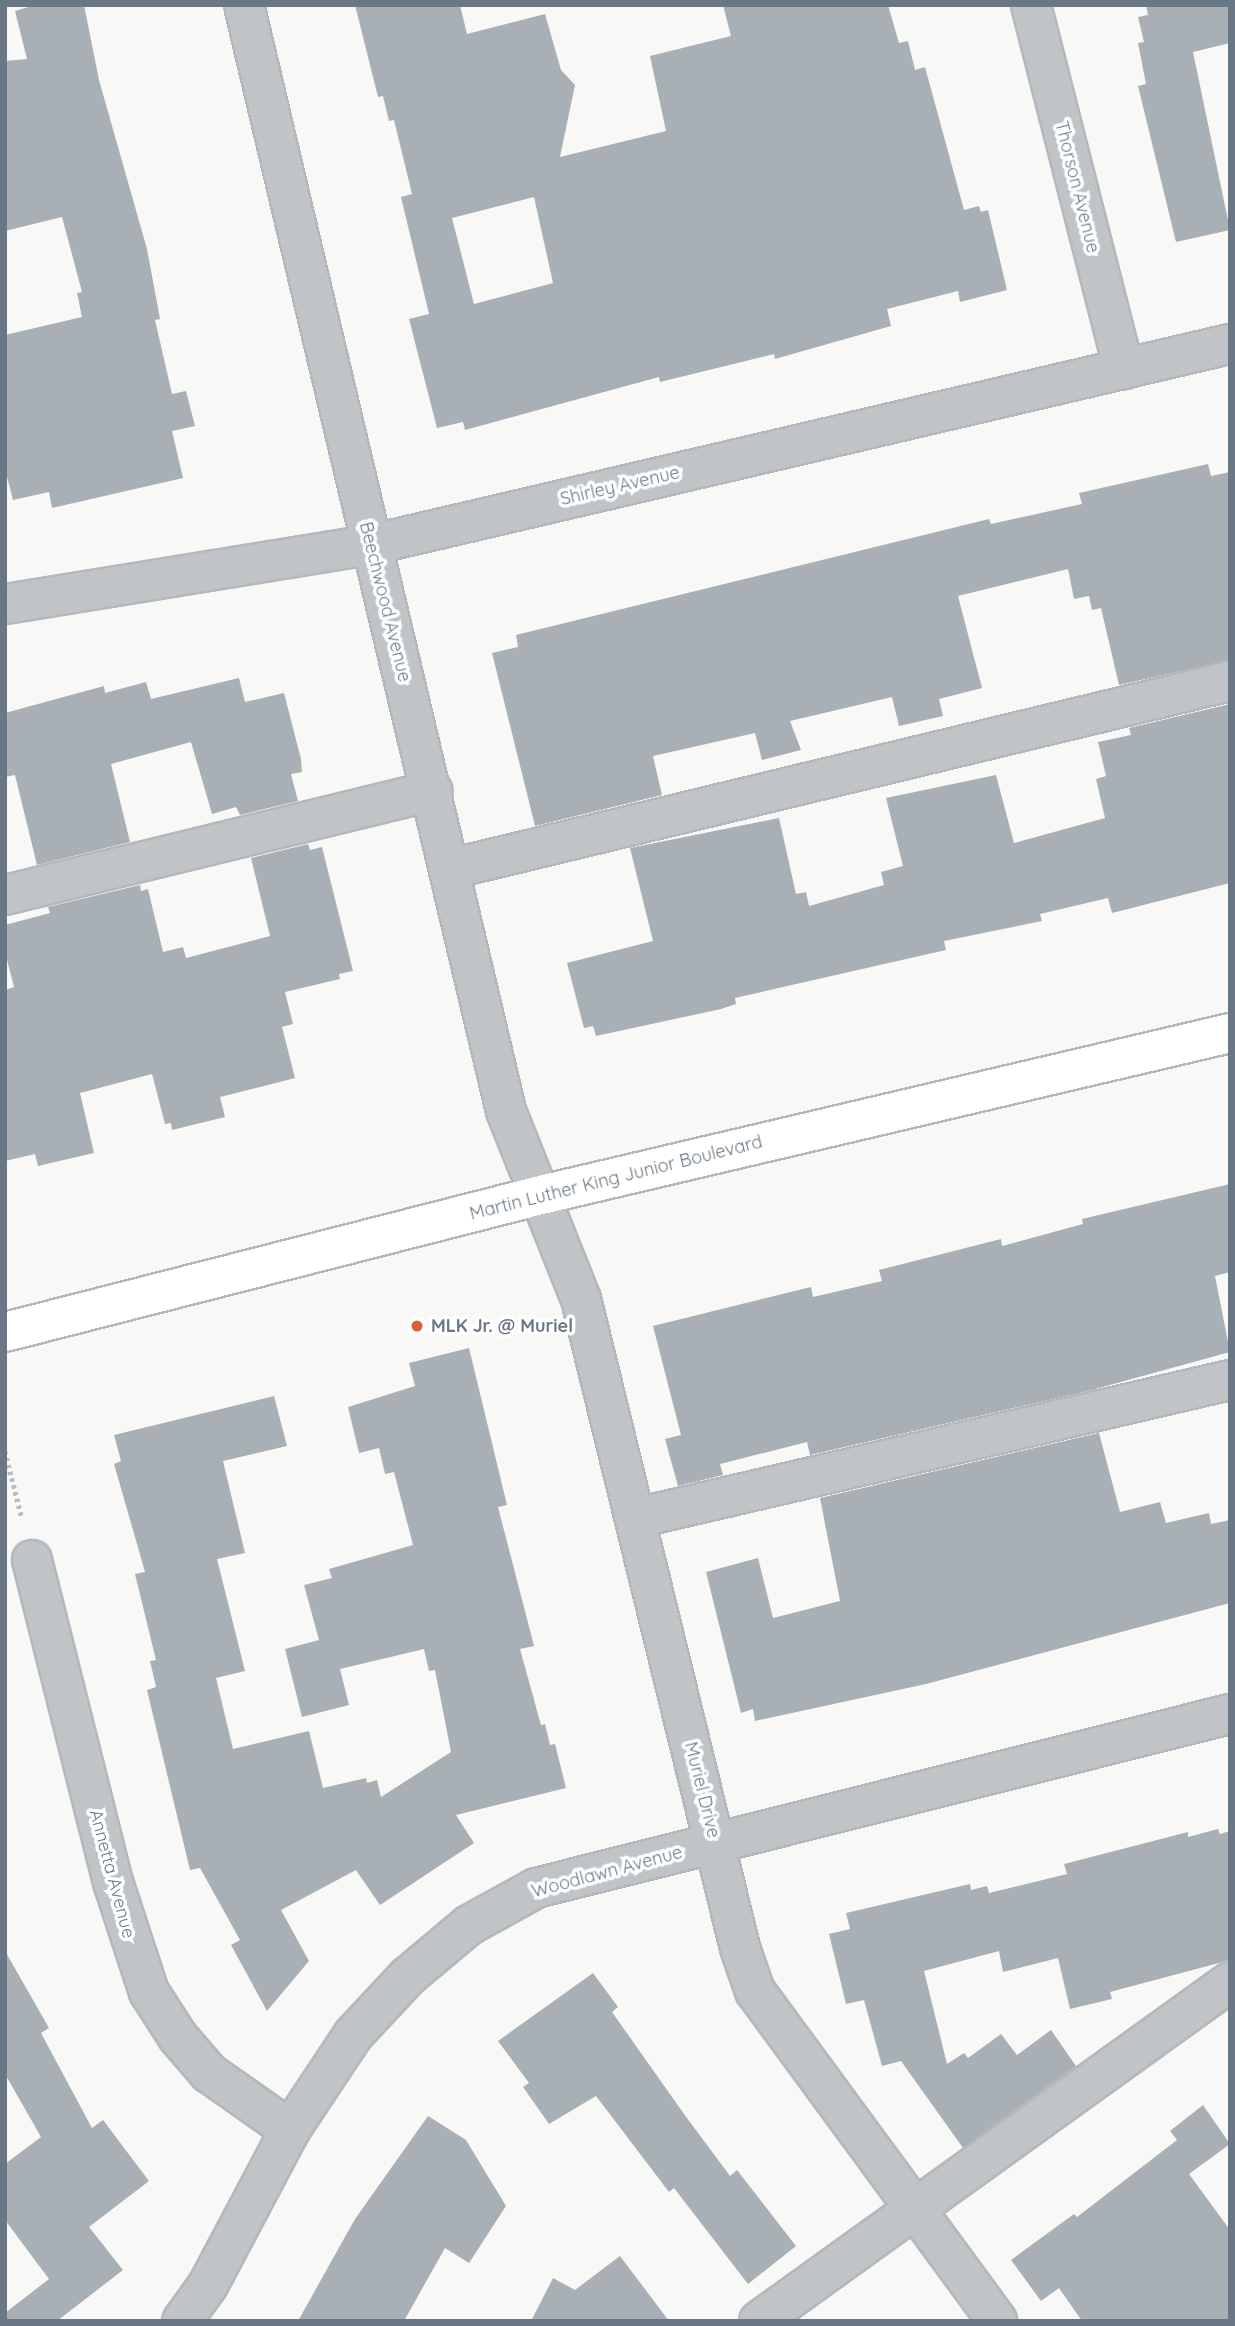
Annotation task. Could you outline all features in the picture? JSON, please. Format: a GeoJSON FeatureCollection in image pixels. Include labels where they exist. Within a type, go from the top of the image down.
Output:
{"type":"FeatureCollection","features":[{"type":"Feature","properties":{"kind":"main road","name":"Martin Luther King Junior Boulevard"},"geometry":{"type":"LineString","coordinates":[[5,1332],[541,1195],[1230,1033]]}},
{"type":"Feature","properties":{"kind":"street","name":"Beechwood Avenue"},"geometry":{"type":"LineString","coordinates":[[244,5],[370,545],[433,790],[506,1111],[541,1195]]}},
{"type":"Feature","properties":{"kind":"street","name":"Thorson Avenue"},"geometry":{"type":"LineString","coordinates":[[1031,5],[1124,369]]}},
{"type":"Feature","properties":{"kind":"street","name":"Shirley Avenue"},"geometry":{"type":"LineString","coordinates":[[5,604],[370,545],[1230,344]]}},
{"type":"Feature","properties":{"kind":"street"},"geometry":{"type":"LineString","coordinates":[[450,869],[1230,681]]}},
{"type":"Feature","properties":{"kind":"street"},"geometry":{"type":"LineString","coordinates":[[5,895],[433,790]]}},
{"type":"Feature","properties":{"kind":"street","name":"Muriel Drive"},"geometry":{"type":"LineString","coordinates":[[541,1195],[581,1299],[715,1843],[755,1991],[997,2321]]}},
{"type":"Feature","properties":{"kind":"street"},"geometry":{"type":"LineString","coordinates":[[636,1518],[1230,1380]]}},
{"type":"Feature","properties":{"kind":"street","name":"Annetta Avenue"},"geometry":{"type":"LineString","coordinates":[[32,1560],[113,1882],[149,1992],[178,2037],[209,2073],[289,2130]]}},
{"type":"Feature","properties":{"kind":"street","name":"Woodlawn Avenue"},"geometry":{"type":"LineString","coordinates":[[182,2321],[208,2285],[289,2130],[353,2035],[407,1976],[469,1925],[536,1888],[1230,1714]]}},
{"type":"Feature","properties":{"kind":"street"},"geometry":{"type":"LineString","coordinates":[[759,2321],[1230,1982]]}},
{"type":"Feature","properties":{"kind":"path"},"geometry":{"type":"LineString","coordinates":[[5,1451],[32,1560]]}},
{"type":"Feature","properties":{"kind":"building"},"geometry":{"type":"Polygon","coordinates":[[[35,5],[84,5],[99,80],[147,249],[160,319],[155,320],[172,394],[186,391],[195,426],[172,431],[183,478],[52,508],[49,492],[13,500],[5,469],[5,335],[82,317],[77,293],[82,292],[62,217],[5,231],[5,61],[27,59],[15,11],[35,5]]]}},
{"type":"Feature","properties":{"kind":"building"},"geometry":{"type":"Polygon","coordinates":[[[355,5],[460,5],[467,34],[545,14],[561,70],[575,85],[560,157],[666,131],[650,56],[731,36],[723,5],[888,5],[899,43],[908,41],[915,70],[925,67],[964,210],[979,206],[981,212],[988,210],[1007,290],[960,302],[958,291],[887,309],[891,326],[775,359],[774,354],[660,382],[659,377],[465,430],[463,422],[437,428],[409,319],[429,314],[401,197],[412,194],[394,120],[389,121],[383,96],[378,97],[355,5]],[[534,197],[452,218],[474,304],[553,283],[534,197]]]}},
{"type":"Feature","properties":{"kind":"building"},"geometry":{"type":"Polygon","coordinates":[[[1146,5],[1230,5],[1230,43],[1193,52],[1230,230],[1176,242],[1138,86],[1146,84],[1138,43],[1144,42],[1138,17],[1148,15],[1146,5]]]}},
{"type":"Feature","properties":{"kind":"building"},"geometry":{"type":"Polygon","coordinates":[[[1208,464],[1211,476],[1230,472],[1230,660],[1119,685],[1101,608],[1092,610],[1089,596],[1074,599],[1068,569],[958,596],[982,688],[939,699],[943,716],[899,726],[892,697],[790,721],[801,750],[762,760],[755,733],[653,756],[662,795],[535,826],[492,653],[518,647],[516,635],[989,519],[991,524],[1082,504],[1079,493],[1208,464]]]}},
{"type":"Feature","properties":{"kind":"building"},"geometry":{"type":"Polygon","coordinates":[[[239,678],[245,702],[284,693],[301,759],[302,772],[291,774],[298,801],[240,815],[236,807],[212,814],[191,742],[111,764],[130,842],[37,865],[15,775],[5,777],[5,713],[104,686],[105,693],[146,682],[151,699],[239,678]]]}},
{"type":"Feature","properties":{"kind":"building"},"geometry":{"type":"Polygon","coordinates":[[[1230,704],[1230,883],[1112,913],[1108,898],[1040,914],[1042,921],[944,941],[946,950],[735,998],[736,1004],[721,1009],[596,1036],[593,1026],[584,1028],[567,963],[653,941],[630,848],[779,818],[796,894],[806,892],[809,906],[884,885],[881,872],[903,866],[886,798],[996,775],[1014,843],[1105,818],[1096,779],[1106,776],[1098,742],[1131,735],[1129,728],[1230,704]]]}},
{"type":"Feature","properties":{"kind":"building"},"geometry":{"type":"Polygon","coordinates":[[[308,844],[310,850],[322,847],[353,971],[339,974],[340,979],[285,992],[293,1024],[282,1027],[295,1078],[220,1097],[225,1117],[172,1130],[171,1123],[165,1124],[152,1074],[80,1093],[94,1153],[38,1166],[35,1154],[5,1161],[5,990],[14,987],[5,952],[5,925],[50,913],[48,907],[140,885],[141,891],[148,889],[163,952],[183,947],[186,958],[270,936],[251,858],[308,844]]]}},
{"type":"Feature","properties":{"kind":"building"},"geometry":{"type":"Polygon","coordinates":[[[1230,1184],[1230,1272],[1215,1276],[1230,1352],[1088,1391],[810,1455],[807,1442],[720,1464],[723,1475],[678,1486],[665,1439],[681,1435],[653,1326],[811,1287],[813,1297],[882,1281],[879,1270],[1001,1239],[1002,1246],[1083,1224],[1082,1219],[1230,1184]]]}},
{"type":"Feature","properties":{"kind":"building"},"geometry":{"type":"Polygon","coordinates":[[[469,1348],[507,1505],[498,1507],[534,1646],[520,1649],[541,1725],[545,1724],[550,1745],[555,1744],[566,1788],[456,1815],[474,1843],[380,1905],[356,1870],[281,1910],[309,1961],[267,2011],[231,1945],[240,1940],[200,1868],[190,1870],[147,1690],[156,1687],[150,1661],[156,1660],[135,1574],[145,1572],[114,1464],[121,1461],[114,1435],[274,1396],[287,1446],[223,1461],[245,1553],[217,1559],[245,1671],[216,1678],[233,1749],[309,1731],[323,1788],[366,1778],[367,1783],[377,1780],[381,1797],[451,1752],[435,1670],[429,1671],[424,1649],[340,1669],[349,1705],[302,1717],[285,1649],[319,1640],[304,1585],[332,1578],[329,1569],[413,1545],[394,1472],[385,1474],[379,1448],[359,1453],[348,1407],[415,1386],[409,1363],[469,1348]]]}},
{"type":"Feature","properties":{"kind":"building"},"geometry":{"type":"Polygon","coordinates":[[[1099,1433],[1120,1512],[1160,1502],[1166,1523],[1209,1513],[1211,1524],[1230,1520],[1230,1603],[926,1684],[755,1721],[753,1709],[741,1713],[706,1572],[758,1558],[773,1618],[840,1601],[820,1498],[1099,1433]]]}},
{"type":"Feature","properties":{"kind":"building"},"geometry":{"type":"Polygon","coordinates":[[[1218,1829],[1220,1834],[1230,1831],[1230,1960],[1110,1992],[1112,1999],[1070,2009],[1058,1958],[1003,1972],[999,1951],[924,1971],[947,2064],[964,2053],[968,2058],[1001,2034],[1017,2055],[1051,2030],[1076,2066],[963,2148],[901,2061],[882,2066],[864,2000],[846,2004],[829,1934],[850,1929],[846,1913],[970,1884],[971,1890],[987,1886],[989,1893],[1067,1874],[1064,1864],[1188,1832],[1188,1837],[1218,1829]]]}},
{"type":"Feature","properties":{"kind":"building"},"geometry":{"type":"Polygon","coordinates":[[[5,1951],[49,2028],[41,2033],[92,2128],[103,2120],[149,2181],[89,2227],[123,2270],[57,2321],[5,2321],[5,2313],[49,2279],[5,2220],[5,2164],[41,2137],[5,2074],[5,1951]]]}},
{"type":"Feature","properties":{"kind":"building"},"geometry":{"type":"Polygon","coordinates":[[[593,1973],[618,2007],[612,2012],[730,2176],[737,2170],[796,2246],[748,2284],[674,2188],[669,2192],[596,2096],[549,2124],[523,2087],[529,2083],[498,2041],[593,1973]]]}},
{"type":"Feature","properties":{"kind":"building"},"geometry":{"type":"Polygon","coordinates":[[[1203,2105],[1230,2144],[1189,2174],[1230,2230],[1230,2321],[1082,2321],[1059,2288],[1041,2301],[1011,2260],[1074,2214],[1077,2217],[1177,2140],[1170,2131],[1203,2105]]]}},
{"type":"Feature","properties":{"kind":"building"},"geometry":{"type":"Polygon","coordinates":[[[428,2116],[466,2140],[506,2206],[469,2263],[445,2248],[404,2321],[298,2321],[355,2219],[428,2116]]]}},
{"type":"Feature","properties":{"kind":"building"},"geometry":{"type":"Polygon","coordinates":[[[620,2256],[669,2321],[531,2321],[553,2278],[575,2290],[620,2256]]]}},
{"type":"Feature","properties":{"kind":"place","name":"MLK Jr. @ Muriel"},"geometry":{"type":"Point","coordinates":[417,1326]}}]}
